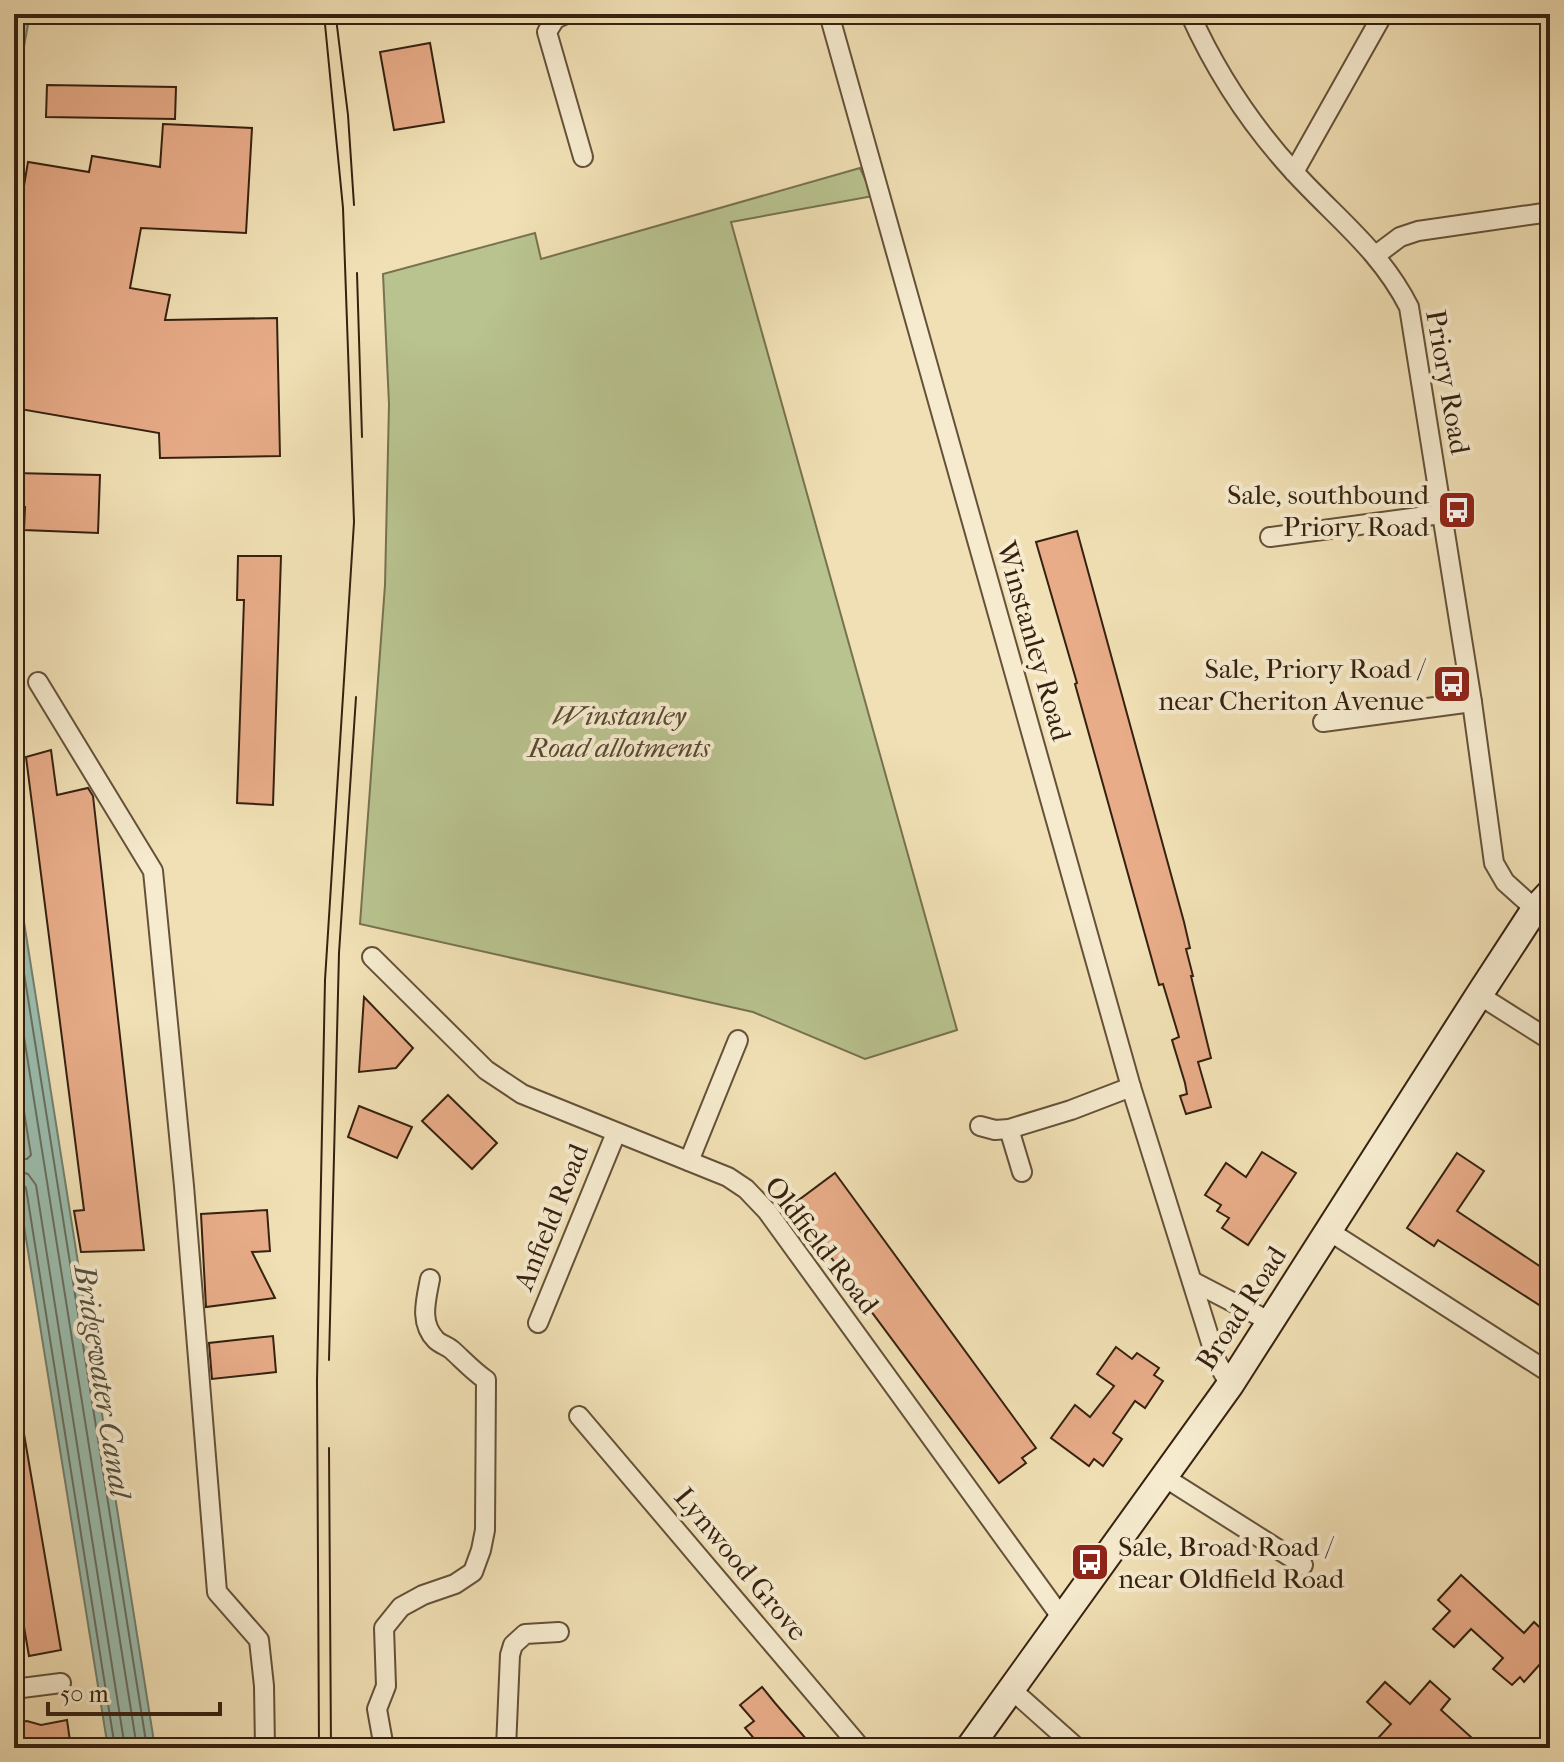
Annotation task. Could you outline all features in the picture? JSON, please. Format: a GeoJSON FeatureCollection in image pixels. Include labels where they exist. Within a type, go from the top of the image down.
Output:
{"type":"FeatureCollection","features":[{"type":"Feature","properties":{"kind":"street"},"geometry":{"type":"LineString","coordinates":[[566,14],[555,19],[547,32],[583,157]]}},
{"type":"Feature","properties":{"kind":"street","name":"Winstanley Road"},"geometry":{"type":"LineString","coordinates":[[829,14],[1131,1087],[1217,1362],[1230,1385]]}},
{"type":"Feature","properties":{"kind":"street","name":"Priory Road"},"geometry":{"type":"LineString","coordinates":[[1190,14],[1212,62],[1231,92],[1294,172],[1376,255],[1395,280],[1409,307],[1472,702],[1494,863],[1505,882],[1542,901]]}},
{"type":"Feature","properties":{"kind":"street"},"geometry":{"type":"LineString","coordinates":[[1294,172],[1383,14]]}},
{"type":"Feature","properties":{"kind":"street"},"geometry":{"type":"LineString","coordinates":[[1376,255],[1400,237],[1418,231],[1550,212]]}},
{"type":"Feature","properties":{"kind":"street"},"geometry":{"type":"LineString","coordinates":[[1270,537],[1441,514]]}},
{"type":"Feature","properties":{"kind":"street"},"geometry":{"type":"LineString","coordinates":[[38,682],[153,871],[201,1383],[217,1592],[259,1640],[264,1686],[265,1748]]}},
{"type":"Feature","properties":{"kind":"street"},"geometry":{"type":"LineString","coordinates":[[1323,722],[1472,702]]}},
{"type":"Feature","properties":{"kind":"street","name":"Broad Road"},"geometry":{"type":"LineString","coordinates":[[969,1748],[1230,1385],[1542,901]]}},
{"type":"Feature","properties":{"kind":"street","name":"Oldfield Road"},"geometry":{"type":"LineString","coordinates":[[372,957],[486,1070],[522,1094],[728,1177],[746,1189],[767,1211],[1062,1618]]}},
{"type":"Feature","properties":{"kind":"street"},"geometry":{"type":"LineString","coordinates":[[1479,995],[1550,1040]]}},
{"type":"Feature","properties":{"kind":"street"},"geometry":{"type":"LineString","coordinates":[[689,1161],[738,1040]]}},
{"type":"Feature","properties":{"kind":"street"},"geometry":{"type":"LineString","coordinates":[[980,1126],[995,1130],[1009,1129],[1131,1087]]}},
{"type":"Feature","properties":{"kind":"street"},"geometry":{"type":"LineString","coordinates":[[1009,1129],[1022,1172]]}},
{"type":"Feature","properties":{"kind":"street","name":"Anfield Road"},"geometry":{"type":"LineString","coordinates":[[538,1323],[616,1133]]}},
{"type":"Feature","properties":{"kind":"street"},"geometry":{"type":"LineString","coordinates":[[1329,1231],[1550,1373]]}},
{"type":"Feature","properties":{"kind":"street"},"geometry":{"type":"LineString","coordinates":[[384,1748],[377,1709],[386,1686],[384,1628],[401,1607],[423,1595],[455,1584],[473,1572],[485,1530],[486,1380],[437,1341],[430,1330],[424,1314],[430,1279]]}},
{"type":"Feature","properties":{"kind":"street"},"geometry":{"type":"LineString","coordinates":[[1192,1281],[1271,1322]]}},
{"type":"Feature","properties":{"kind":"street","name":"Lynwood Grove"},"geometry":{"type":"LineString","coordinates":[[579,1416],[861,1748]]}},
{"type":"Feature","properties":{"kind":"street"},"geometry":{"type":"LineString","coordinates":[[1164,1477],[1303,1565]]}},
{"type":"Feature","properties":{"kind":"street"},"geometry":{"type":"LineString","coordinates":[[506,1748],[513,1645],[525,1634],[559,1632]]}},
{"type":"Feature","properties":{"kind":"street"},"geometry":{"type":"LineString","coordinates":[[14,1689],[61,1683]]}},
{"type":"Feature","properties":{"kind":"street"},"geometry":{"type":"LineString","coordinates":[[1012,1690],[1077,1748]]}},
{"type":"Feature","properties":{"kind":"green space","name":"Winstanley Road allotments"},"geometry":{"type":"Polygon","coordinates":[[[860,168],[873,196],[731,222],[957,1030],[865,1059],[753,1012],[360,924],[385,585],[389,404],[383,274],[535,233],[541,259],[860,168]]]}},
{"type":"Feature","properties":{"kind":"water"},"geometry":{"type":"Polygon","coordinates":[[[14,14],[30,14],[14,100],[14,14]]]}},
{"type":"Feature","properties":{"kind":"water"},"geometry":{"type":"Polygon","coordinates":[[[14,859],[155,1748],[108,1748],[14,1164],[14,859]]]}},
{"type":"Feature","properties":{"kind":"building"},"geometry":{"type":"Polygon","coordinates":[[[430,43],[444,122],[394,130],[380,52],[430,43]]]}},
{"type":"Feature","properties":{"kind":"building"},"geometry":{"type":"Polygon","coordinates":[[[47,85],[176,87],[175,119],[46,117],[47,85]]]}},
{"type":"Feature","properties":{"kind":"building"},"geometry":{"type":"Polygon","coordinates":[[[163,124],[252,128],[246,233],[141,228],[130,288],[170,295],[165,320],[277,318],[280,456],[160,458],[159,433],[14,408],[14,244],[28,162],[89,172],[92,156],[160,167],[163,124]]]}},
{"type":"Feature","properties":{"kind":"building"},"geometry":{"type":"Polygon","coordinates":[[[14,473],[100,475],[98,533],[24,530],[25,507],[14,507],[14,473]]]}},
{"type":"Feature","properties":{"kind":"building"},"geometry":{"type":"Polygon","coordinates":[[[1077,531],[1184,922],[1190,948],[1186,949],[1191,976],[1211,1058],[1198,1062],[1211,1107],[1186,1114],[1180,1096],[1187,1094],[1185,1083],[1172,1040],[1179,1037],[1163,984],[1159,985],[1036,542],[1077,531]]]}},
{"type":"Feature","properties":{"kind":"building"},"geometry":{"type":"Polygon","coordinates":[[[238,556],[281,556],[273,805],[237,803],[244,600],[237,600],[238,556]]]}},
{"type":"Feature","properties":{"kind":"building"},"geometry":{"type":"Polygon","coordinates":[[[51,750],[57,795],[88,788],[93,796],[144,1250],[81,1252],[74,1211],[84,1210],[26,757],[51,750]]]}},
{"type":"Feature","properties":{"kind":"building"},"geometry":{"type":"Polygon","coordinates":[[[364,997],[413,1048],[396,1068],[359,1072],[364,997]]]}},
{"type":"Feature","properties":{"kind":"building"},"geometry":{"type":"Polygon","coordinates":[[[448,1095],[497,1143],[472,1169],[422,1121],[448,1095]]]}},
{"type":"Feature","properties":{"kind":"building"},"geometry":{"type":"Polygon","coordinates":[[[359,1106],[412,1127],[397,1158],[348,1137],[359,1106]]]}},
{"type":"Feature","properties":{"kind":"building"},"geometry":{"type":"Polygon","coordinates":[[[1262,1152],[1296,1173],[1248,1245],[1222,1228],[1229,1218],[1217,1211],[1221,1205],[1205,1195],[1226,1163],[1246,1177],[1262,1152]]]}},
{"type":"Feature","properties":{"kind":"building"},"geometry":{"type":"Polygon","coordinates":[[[1457,1153],[1484,1171],[1457,1211],[1550,1273],[1550,1312],[1438,1240],[1434,1246],[1407,1228],[1457,1153]]]}},
{"type":"Feature","properties":{"kind":"building"},"geometry":{"type":"Polygon","coordinates":[[[835,1173],[1036,1448],[1022,1458],[1026,1463],[999,1483],[792,1205],[835,1173]]]}},
{"type":"Feature","properties":{"kind":"building"},"geometry":{"type":"Polygon","coordinates":[[[267,1210],[270,1251],[252,1252],[275,1298],[206,1307],[201,1214],[267,1210]]]}},
{"type":"Feature","properties":{"kind":"building"},"geometry":{"type":"Polygon","coordinates":[[[273,1336],[276,1372],[212,1379],[209,1343],[273,1336]]]}},
{"type":"Feature","properties":{"kind":"building"},"geometry":{"type":"Polygon","coordinates":[[[1116,1347],[1132,1359],[1137,1353],[1159,1368],[1154,1375],[1163,1381],[1145,1408],[1135,1401],[1113,1433],[1122,1439],[1103,1466],[1094,1459],[1089,1466],[1051,1438],[1075,1405],[1090,1417],[1114,1386],[1097,1374],[1116,1347]]]}},
{"type":"Feature","properties":{"kind":"building"},"geometry":{"type":"Polygon","coordinates":[[[24,1434],[61,1650],[29,1656],[14,1569],[14,1435],[24,1434]]]}},
{"type":"Feature","properties":{"kind":"building"},"geometry":{"type":"Polygon","coordinates":[[[1461,1575],[1524,1633],[1534,1622],[1550,1637],[1550,1653],[1524,1682],[1520,1677],[1512,1685],[1493,1669],[1503,1658],[1471,1629],[1454,1647],[1433,1629],[1450,1611],[1438,1600],[1461,1575]]]}},
{"type":"Feature","properties":{"kind":"building"},"geometry":{"type":"Polygon","coordinates":[[[1430,1681],[1450,1699],[1441,1710],[1483,1748],[1369,1748],[1391,1724],[1367,1702],[1385,1682],[1410,1704],[1430,1681]]]}},
{"type":"Feature","properties":{"kind":"building"},"geometry":{"type":"Polygon","coordinates":[[[762,1687],[814,1748],[762,1748],[745,1728],[754,1721],[740,1705],[762,1687]]]}},
{"type":"Feature","properties":{"kind":"building"},"geometry":{"type":"Polygon","coordinates":[[[67,1720],[71,1748],[14,1748],[14,1723],[27,1721],[41,1725],[67,1720]]]}},
{"type":"Feature","properties":{"kind":"tram line"},"geometry":{"type":"LineString","coordinates":[[319,1748],[317,1381],[325,980],[354,522],[343,208],[324,14]]}},
{"type":"Feature","properties":{"kind":"tram line"},"geometry":{"type":"LineString","coordinates":[[336,18],[348,115],[354,205]]}},
{"type":"Feature","properties":{"kind":"tram line"},"geometry":{"type":"LineString","coordinates":[[357,273],[362,437]]}},
{"type":"Feature","properties":{"kind":"tram line"},"geometry":{"type":"LineString","coordinates":[[329,1360],[339,953],[356,697]]}},
{"type":"Feature","properties":{"kind":"tram line"},"geometry":{"type":"LineString","coordinates":[[329,1448],[331,1748]]}},
{"type":"Feature","properties":{"kind":"place","name":"Sale, southbound Priory Road"},"geometry":{"type":"Point","coordinates":[1457,510]}},
{"type":"Feature","properties":{"kind":"place","name":"Sale, Priory Road / near Cheriton Avenue"},"geometry":{"type":"Point","coordinates":[1452,684]}},
{"type":"Feature","properties":{"kind":"place","name":"Sale, Broad Road / near Oldfield Road"},"geometry":{"type":"Point","coordinates":[1090,1562]}},
{"type":"Feature","properties":{"kind":"water label","name":"Bridgewater Canal"},"geometry":{"type":"Point","coordinates":[102,1381]}}]}
